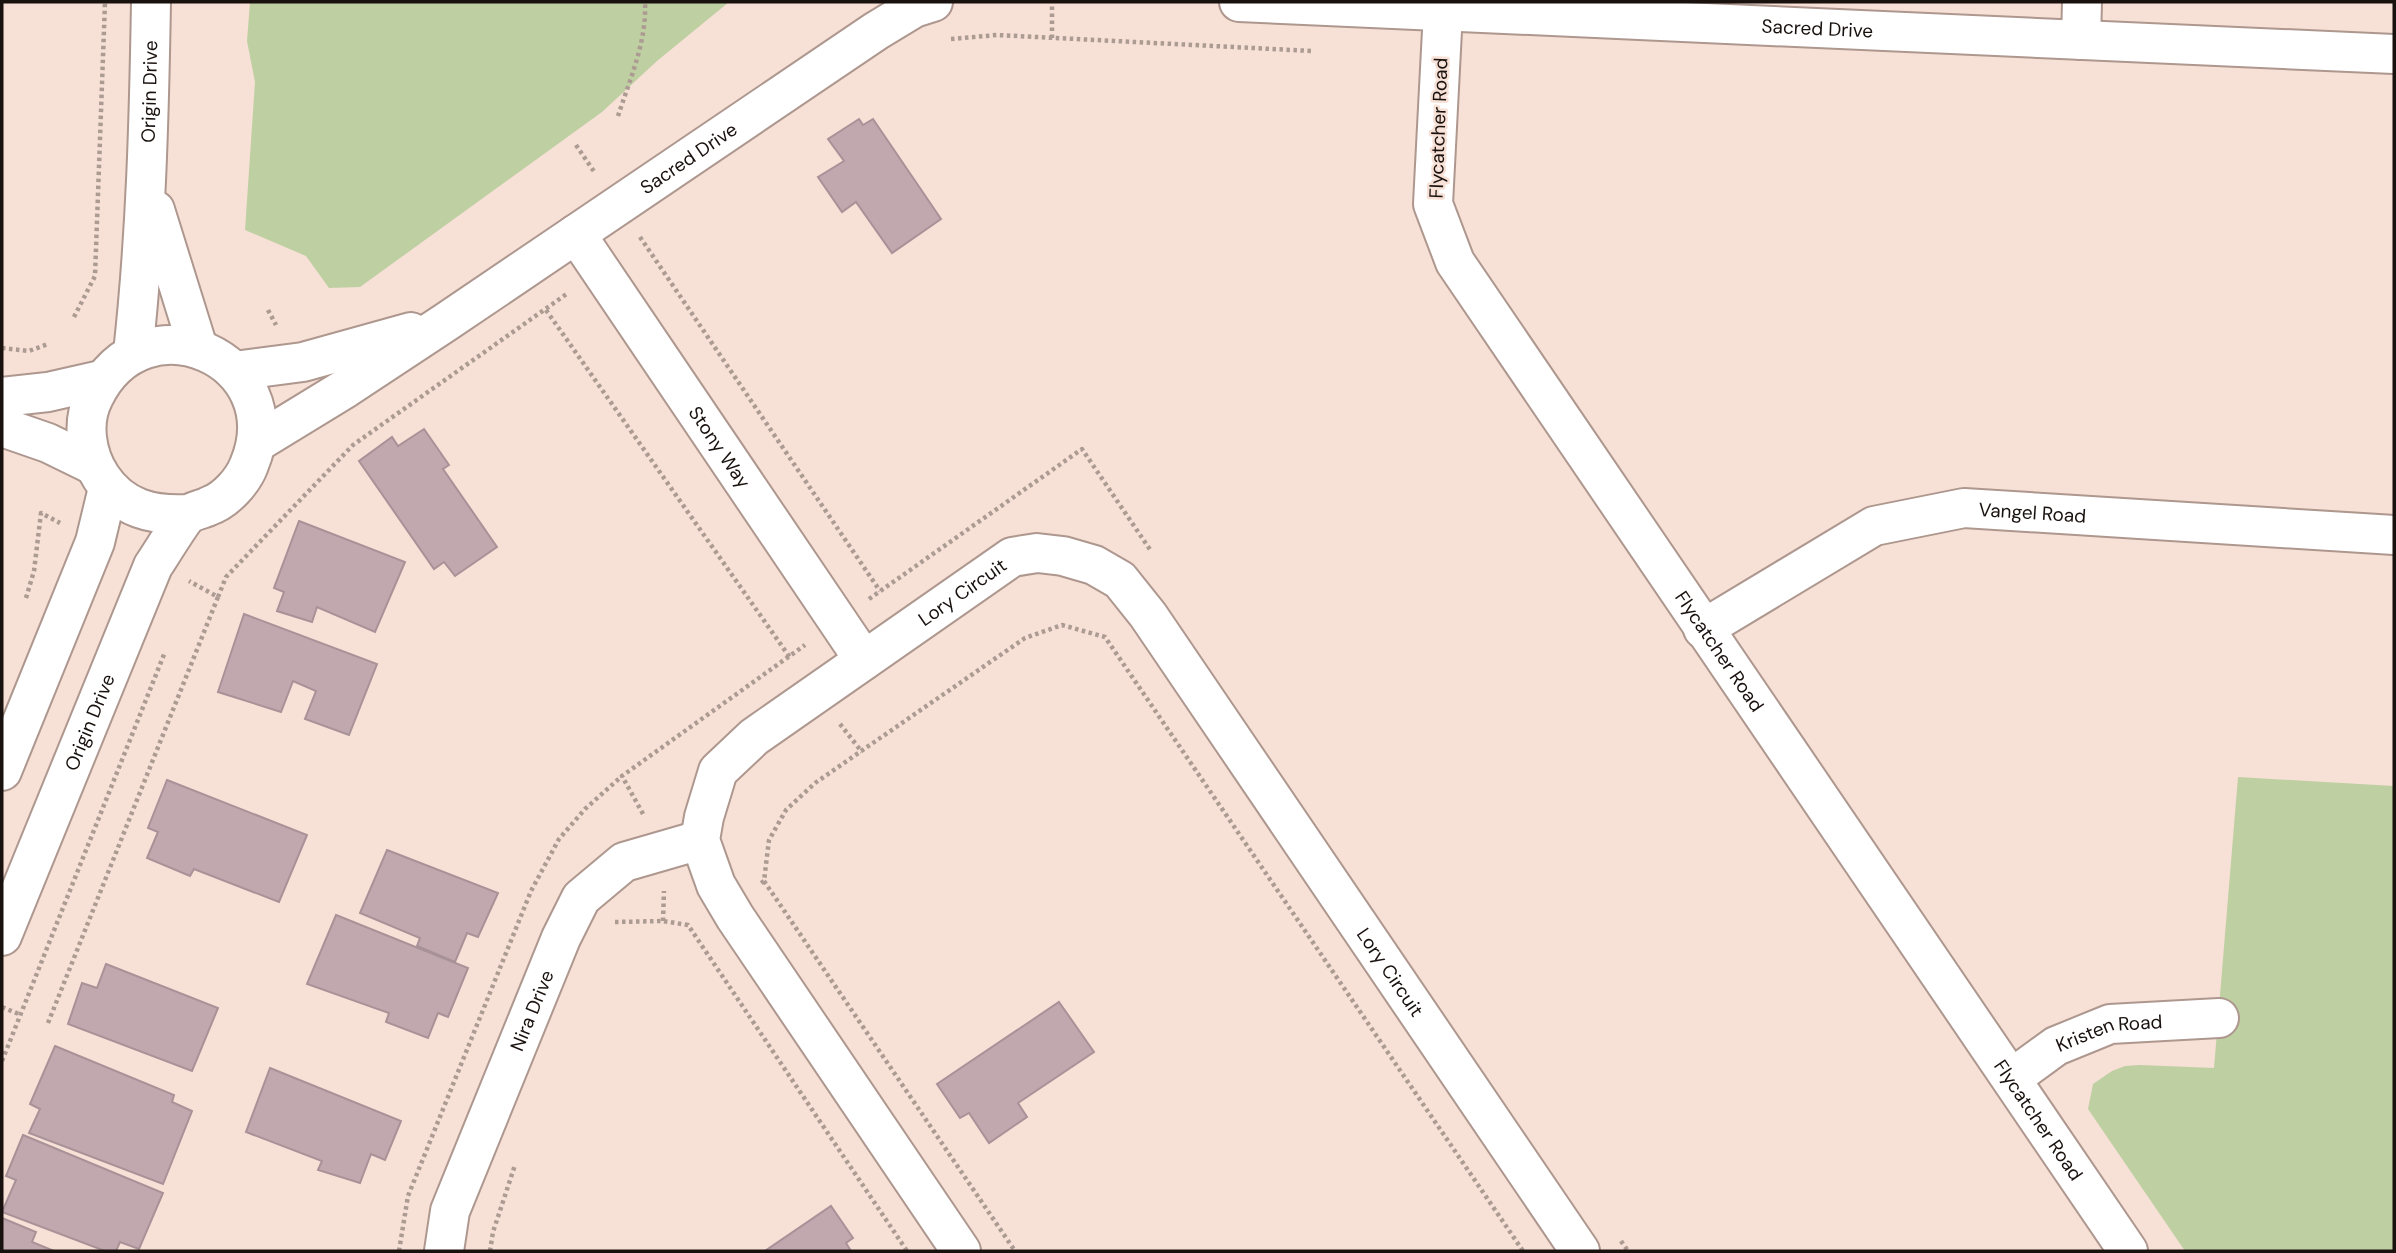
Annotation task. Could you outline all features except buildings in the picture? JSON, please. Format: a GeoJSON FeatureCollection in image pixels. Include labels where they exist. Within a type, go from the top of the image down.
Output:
{"type":"FeatureCollection","features":[{"type":"Feature","properties":{"kind":"street","name":"Origin Drive"},"geometry":{"type":"LineString","coordinates":[[133,354],[144,246],[151,2]]}},
{"type":"Feature","properties":{"kind":"street","name":"Sacred Drive"},"geometry":{"type":"LineString","coordinates":[[257,443],[446,322],[876,31],[914,8],[933,2]]}},
{"type":"Feature","properties":{"kind":"street","name":"Sacred Drive"},"geometry":{"type":"LineString","coordinates":[[1239,2],[1443,11],[1569,9],[2081,40],[2394,54]]}},
{"type":"Feature","properties":{"kind":"street"},"geometry":{"type":"LineString","coordinates":[[2081,40],[2082,2]]}},
{"type":"Feature","properties":{"kind":"street","name":"Flycatcher Road"},"geometry":{"type":"LineString","coordinates":[[1443,11],[1433,204],[1455,262],[2128,1251]]}},
{"type":"Feature","properties":{"kind":"street","name":"Origin Drive"},"geometry":{"type":"LineString","coordinates":[[147,181],[166,252],[198,348]]}},
{"type":"Feature","properties":{"kind":"street","name":"Stony Way"},"geometry":{"type":"LineString","coordinates":[[576,234],[864,660]]}},
{"type":"Feature","properties":{"kind":"street","name":"Sacred Drive"},"geometry":{"type":"LineString","coordinates":[[234,371],[303,362],[446,322]]}},
{"type":"Feature","properties":{"kind":"street"},"geometry":{"type":"LineString","coordinates":[[2,427],[48,443],[101,476],[125,502],[145,512],[167,515],[189,514],[213,505],[234,489],[249,467],[257,443],[258,423],[246,386],[218,357],[198,348],[182,344],[148,347],[115,365],[101,380],[88,407],[86,436],[101,476],[94,542],[2,771]]}},
{"type":"Feature","properties":{"kind":"street"},"geometry":{"type":"LineString","coordinates":[[2,397],[48,392],[101,380]]}},
{"type":"Feature","properties":{"kind":"street","name":"Vangel Road"},"geometry":{"type":"LineString","coordinates":[[1703,629],[1874,526],[1964,508],[2394,535]]}},
{"type":"Feature","properties":{"kind":"street","name":"Origin Drive"},"geometry":{"type":"LineString","coordinates":[[3,930],[153,566],[189,514]]}},
{"type":"Feature","properties":{"kind":"street","name":"Lory Circuit"},"geometry":{"type":"LineString","coordinates":[[700,840],[718,771],[754,737],[864,660],[1012,557],[1037,552],[1094,565],[1121,580],[1148,615],[1580,1251]]}},
{"type":"Feature","properties":{"kind":"street"},"geometry":{"type":"LineString","coordinates":[[700,840],[716,885],[726,901],[961,1251]]}},
{"type":"Feature","properties":{"kind":"street","name":"Nira Drive"},"geometry":{"type":"LineString","coordinates":[[444,1251],[450,1211],[561,938],[581,898],[624,862],[700,840]]}},
{"type":"Feature","properties":{"kind":"street","name":"Kristen Road"},"geometry":{"type":"LineString","coordinates":[[2012,1078],[2056,1046],[2110,1024],[2219,1018]]}},
{"type":"Feature","properties":{"kind":"path"},"geometry":{"type":"LineString","coordinates":[[74,317],[95,276],[105,2]]}},
{"type":"Feature","properties":{"kind":"path"},"geometry":{"type":"LineString","coordinates":[[618,116],[640,47],[646,20],[645,2]]}},
{"type":"Feature","properties":{"kind":"path"},"geometry":{"type":"LineString","coordinates":[[1052,2],[1052,38]]}},
{"type":"Feature","properties":{"kind":"path"},"geometry":{"type":"LineString","coordinates":[[948,40],[996,36],[1312,51]]}},
{"type":"Feature","properties":{"kind":"path"},"geometry":{"type":"LineString","coordinates":[[576,145],[880,591]]}},
{"type":"Feature","properties":{"kind":"path"},"geometry":{"type":"LineString","coordinates":[[218,597],[226,577],[353,445],[654,234]]}},
{"type":"Feature","properties":{"kind":"path"},"geometry":{"type":"LineString","coordinates":[[546,310],[789,657]]}},
{"type":"Feature","properties":{"kind":"path"},"geometry":{"type":"LineString","coordinates":[[2,348],[29,351],[48,344]]}},
{"type":"Feature","properties":{"kind":"path"},"geometry":{"type":"LineString","coordinates":[[837,622],[1082,449]]}},
{"type":"Feature","properties":{"kind":"path"},"geometry":{"type":"LineString","coordinates":[[188,595],[193,582]]}},
{"type":"Feature","properties":{"kind":"path"},"geometry":{"type":"LineString","coordinates":[[1015,1251],[765,881],[769,840],[786,810],[815,783],[1025,638],[1062,625],[1105,637],[1524,1251]]}},
{"type":"Feature","properties":{"kind":"path"},"geometry":{"type":"LineString","coordinates":[[2,1061],[167,646]]}},
{"type":"Feature","properties":{"kind":"path"},"geometry":{"type":"LineString","coordinates":[[613,922],[688,925],[765,881]]}},
{"type":"Feature","properties":{"kind":"path"},"geometry":{"type":"LineString","coordinates":[[688,925],[907,1251]]}},
{"type":"Feature","properties":{"kind":"path"},"geometry":{"type":"LineString","coordinates":[[2,1007],[21,1015]]}},
{"type":"Feature","properties":{"kind":"path"},"geometry":{"type":"LineString","coordinates":[[490,1251],[493,1232],[520,1154]]}},
{"type":"Feature","properties":{"kind":"green space"},"geometry":{"type":"Polygon","coordinates":[[[250,2],[729,2],[657,61],[602,112],[360,287],[329,288],[306,256],[245,230],[255,82],[247,41],[250,2]]]}},
{"type":"Feature","properties":{"kind":"green space"},"geometry":{"type":"Polygon","coordinates":[[[2238,777],[2394,786],[2394,1251],[2185,1251],[2088,1109],[2093,1084],[2125,1066],[2214,1068],[2238,777]]]}}]}
